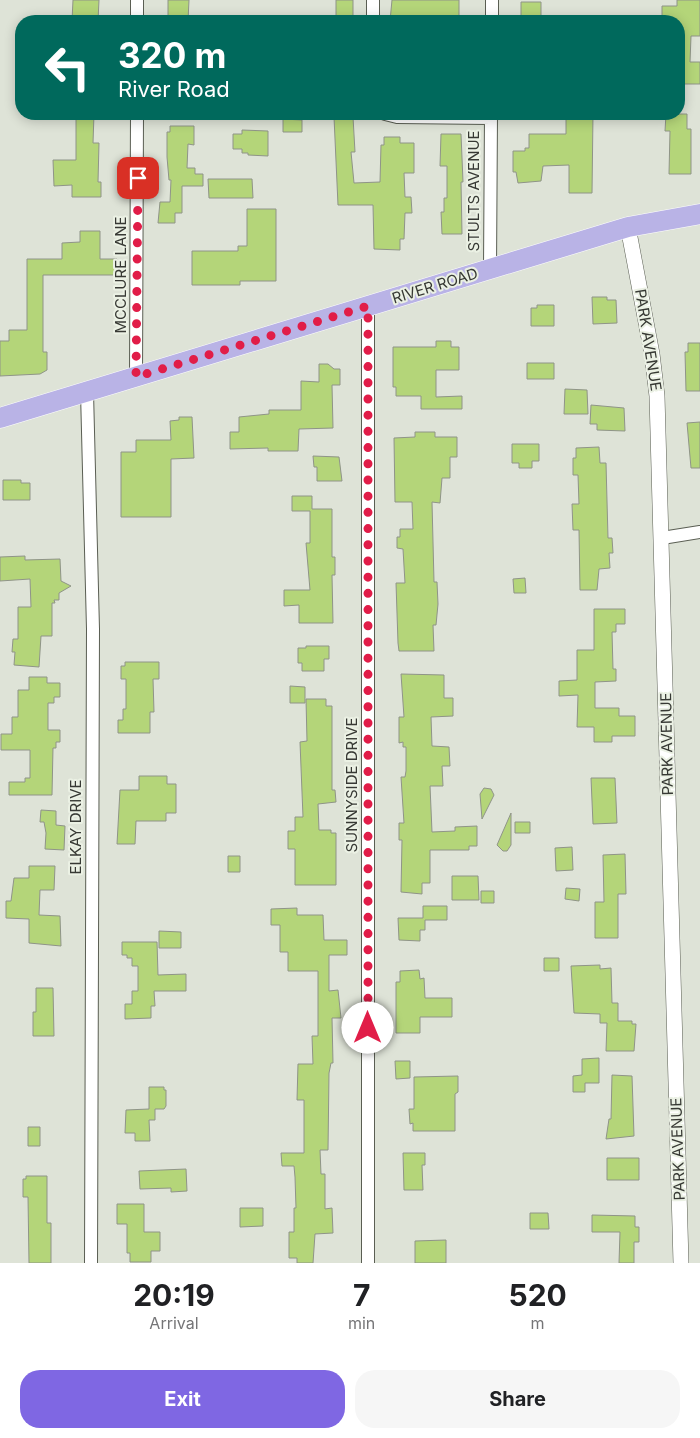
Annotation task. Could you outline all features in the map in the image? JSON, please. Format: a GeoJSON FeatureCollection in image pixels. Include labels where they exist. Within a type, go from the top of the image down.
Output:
{"type":"FeatureCollection","features":[{"type":"Feature","properties":{"kind":"main road","name":"RIVER ROAD"},"geometry":{"type":"LineString","coordinates":[[0,418],[628,227],[700,214]]}},
{"type":"Feature","properties":{"kind":"street"},"geometry":{"type":"LineString","coordinates":[[137,0],[137,15]]}},
{"type":"Feature","properties":{"kind":"street"},"geometry":{"type":"LineString","coordinates":[[374,0],[374,15]]}},
{"type":"Feature","properties":{"kind":"street"},"geometry":{"type":"LineString","coordinates":[[492,0],[492,15]]}},
{"type":"Feature","properties":{"kind":"street","name":"MCCLURE LANE"},"geometry":{"type":"LineString","coordinates":[[136,377],[138,120]]}},
{"type":"Feature","properties":{"kind":"street","name":"STULTS AVENUE"},"geometry":{"type":"LineString","coordinates":[[490,269],[491,120]]}},
{"type":"Feature","properties":{"kind":"street","name":"PARK AVENUE"},"geometry":{"type":"LineString","coordinates":[[628,227],[652,354],[657,396],[681,1263]]}},
{"type":"Feature","properties":{"kind":"street","name":"SUNNYSIDE DRIVE"},"geometry":{"type":"LineString","coordinates":[[368,306],[368,1263]]}},
{"type":"Feature","properties":{"kind":"street","name":"ELKAY DRIVE"},"geometry":{"type":"LineString","coordinates":[[87,392],[92,629],[91,1263]]}},
{"type":"Feature","properties":{"kind":"street"},"geometry":{"type":"LineString","coordinates":[[662,538],[700,532]]}},
{"type":"Feature","properties":{"kind":"building"},"geometry":{"type":"Polygon","coordinates":[[[73,0],[99,0],[98,15],[72,15],[73,0]]]}},
{"type":"Feature","properties":{"kind":"building"},"geometry":{"type":"Polygon","coordinates":[[[168,0],[189,0],[188,15],[168,15],[168,0]]]}},
{"type":"Feature","properties":{"kind":"building"},"geometry":{"type":"Polygon","coordinates":[[[336,0],[353,0],[353,15],[336,15],[336,0]]]}},
{"type":"Feature","properties":{"kind":"building"},"geometry":{"type":"Polygon","coordinates":[[[392,0],[459,0],[459,15],[391,15],[392,0]]]}},
{"type":"Feature","properties":{"kind":"building"},"geometry":{"type":"Polygon","coordinates":[[[677,0],[700,0],[700,36],[691,36],[690,62],[700,62],[700,84],[685,84],[685,15],[662,15],[662,6],[677,6],[677,0]]]}},
{"type":"Feature","properties":{"kind":"building"},"geometry":{"type":"Polygon","coordinates":[[[521,2],[541,2],[541,15],[521,15],[521,2]]]}},
{"type":"Feature","properties":{"kind":"building"},"geometry":{"type":"Polygon","coordinates":[[[685,114],[687,114],[687,129],[691,129],[691,174],[669,174],[670,131],[665,131],[666,120],[685,120],[685,114]]]}},
{"type":"Feature","properties":{"kind":"building"},"geometry":{"type":"Polygon","coordinates":[[[76,120],[94,120],[93,143],[99,143],[98,182],[101,182],[101,197],[72,197],[72,185],[54,186],[53,160],[76,160],[76,120]]]}},
{"type":"Feature","properties":{"kind":"building"},"geometry":{"type":"Polygon","coordinates":[[[283,120],[302,120],[302,132],[283,132],[283,120]]]}},
{"type":"Feature","properties":{"kind":"building"},"geometry":{"type":"Polygon","coordinates":[[[334,120],[353,120],[355,152],[351,152],[354,183],[380,182],[381,145],[384,145],[384,137],[400,137],[400,143],[414,143],[414,173],[404,173],[405,197],[411,197],[412,213],[405,213],[404,239],[400,239],[400,250],[374,249],[373,205],[338,205],[334,120]]]}},
{"type":"Feature","properties":{"kind":"building"},"geometry":{"type":"Polygon","coordinates":[[[566,120],[593,120],[592,193],[569,193],[569,165],[543,166],[541,181],[518,183],[516,172],[513,172],[513,151],[525,151],[525,148],[529,148],[529,134],[566,134],[566,120]]]}},
{"type":"Feature","properties":{"kind":"building"},"geometry":{"type":"Polygon","coordinates":[[[170,126],[194,126],[194,145],[188,144],[187,168],[195,168],[195,174],[203,174],[203,186],[182,186],[182,213],[175,213],[175,223],[158,223],[160,202],[170,202],[171,180],[169,180],[167,157],[167,132],[170,132],[170,126]]]}},
{"type":"Feature","properties":{"kind":"building"},"geometry":{"type":"Polygon","coordinates":[[[242,130],[268,131],[268,156],[248,155],[248,153],[242,153],[242,149],[233,149],[233,134],[242,134],[242,130]]]}},
{"type":"Feature","properties":{"kind":"building"},"geometry":{"type":"Polygon","coordinates":[[[441,134],[461,134],[463,182],[461,182],[462,234],[442,234],[441,212],[444,212],[444,198],[447,198],[447,166],[440,166],[441,134]]]}},
{"type":"Feature","properties":{"kind":"building"},"geometry":{"type":"Polygon","coordinates":[[[208,179],[252,179],[253,198],[209,198],[208,179]]]}},
{"type":"Feature","properties":{"kind":"building"},"geometry":{"type":"Polygon","coordinates":[[[247,209],[276,209],[276,281],[240,281],[240,285],[192,285],[192,251],[238,251],[238,246],[247,246],[247,209]]]}},
{"type":"Feature","properties":{"kind":"building"},"geometry":{"type":"Polygon","coordinates":[[[80,231],[100,231],[100,259],[117,259],[117,275],[43,275],[43,352],[47,352],[47,370],[40,374],[0,376],[0,341],[9,341],[9,330],[27,330],[27,259],[62,259],[62,243],[80,242],[80,231]]]}},
{"type":"Feature","properties":{"kind":"building"},"geometry":{"type":"Polygon","coordinates":[[[592,297],[607,297],[607,300],[616,300],[617,323],[593,324],[592,297]]]}},
{"type":"Feature","properties":{"kind":"building"},"geometry":{"type":"Polygon","coordinates":[[[537,305],[554,305],[554,326],[531,326],[531,308],[537,308],[537,305]]]}},
{"type":"Feature","properties":{"kind":"building"},"geometry":{"type":"Polygon","coordinates":[[[436,341],[451,341],[451,347],[459,347],[459,370],[436,370],[436,397],[462,396],[462,409],[421,409],[421,396],[396,396],[396,387],[393,387],[393,347],[436,347],[436,341]]]}},
{"type":"Feature","properties":{"kind":"building"},"geometry":{"type":"Polygon","coordinates":[[[688,343],[700,343],[700,391],[686,391],[685,352],[688,352],[688,343]]]}},
{"type":"Feature","properties":{"kind":"building"},"geometry":{"type":"Polygon","coordinates":[[[527,363],[554,363],[554,379],[527,379],[527,363]]]}},
{"type":"Feature","properties":{"kind":"building"},"geometry":{"type":"Polygon","coordinates":[[[319,364],[328,364],[334,369],[340,369],[340,385],[332,385],[333,428],[299,429],[298,451],[268,451],[268,448],[230,449],[230,432],[239,432],[239,417],[269,414],[269,410],[301,410],[301,381],[319,382],[319,364]]]}},
{"type":"Feature","properties":{"kind":"building"},"geometry":{"type":"Polygon","coordinates":[[[565,389],[587,390],[588,414],[564,414],[565,389]]]}},
{"type":"Feature","properties":{"kind":"building"},"geometry":{"type":"Polygon","coordinates":[[[591,405],[624,408],[625,431],[597,430],[597,424],[590,424],[591,405]]]}},
{"type":"Feature","properties":{"kind":"building"},"geometry":{"type":"Polygon","coordinates":[[[179,417],[192,417],[194,458],[171,459],[171,517],[121,517],[121,452],[136,452],[136,440],[171,440],[170,421],[179,420],[179,417]]]}},
{"type":"Feature","properties":{"kind":"building"},"geometry":{"type":"Polygon","coordinates":[[[700,422],[700,468],[691,468],[687,423],[700,422]]]}},
{"type":"Feature","properties":{"kind":"building"},"geometry":{"type":"Polygon","coordinates":[[[415,432],[435,432],[435,437],[457,437],[457,457],[450,457],[450,478],[442,478],[440,503],[432,502],[434,582],[437,582],[438,604],[436,625],[433,625],[434,651],[399,651],[398,643],[396,583],[405,583],[403,549],[397,548],[397,537],[400,537],[400,529],[413,529],[412,502],[395,502],[394,438],[415,437],[415,432]]]}},
{"type":"Feature","properties":{"kind":"building"},"geometry":{"type":"Polygon","coordinates":[[[512,444],[539,444],[539,461],[532,461],[532,468],[519,468],[519,463],[512,463],[512,444]]]}},
{"type":"Feature","properties":{"kind":"building"},"geometry":{"type":"Polygon","coordinates":[[[599,447],[600,463],[606,463],[608,538],[612,538],[613,553],[609,553],[610,568],[599,569],[597,590],[580,590],[579,530],[573,530],[572,504],[579,504],[578,475],[573,475],[573,458],[576,458],[576,448],[599,447]]]}},
{"type":"Feature","properties":{"kind":"building"},"geometry":{"type":"Polygon","coordinates":[[[313,456],[339,457],[342,481],[317,481],[317,467],[314,467],[313,456]]]}},
{"type":"Feature","properties":{"kind":"building"},"geometry":{"type":"Polygon","coordinates":[[[3,480],[21,480],[21,483],[30,483],[30,500],[3,500],[3,480]]]}},
{"type":"Feature","properties":{"kind":"building"},"geometry":{"type":"Polygon","coordinates":[[[292,496],[312,496],[312,509],[332,509],[332,557],[335,557],[335,575],[332,575],[333,623],[299,623],[299,605],[284,606],[284,590],[310,590],[306,543],[310,543],[310,511],[292,511],[292,496]]]}},
{"type":"Feature","properties":{"kind":"building"},"geometry":{"type":"Polygon","coordinates":[[[25,556],[25,560],[60,559],[61,581],[71,586],[59,593],[59,600],[54,600],[55,603],[52,603],[52,636],[41,636],[39,667],[14,665],[15,652],[12,652],[13,639],[18,639],[18,607],[31,607],[30,579],[0,581],[0,557],[25,556]]]}},
{"type":"Feature","properties":{"kind":"building"},"geometry":{"type":"Polygon","coordinates":[[[525,578],[526,593],[514,593],[513,579],[525,578]]]}},
{"type":"Feature","properties":{"kind":"building"},"geometry":{"type":"Polygon","coordinates":[[[594,609],[625,609],[625,624],[616,624],[616,632],[612,632],[613,669],[616,669],[616,681],[595,682],[595,708],[619,708],[619,716],[635,716],[635,736],[612,736],[612,742],[594,742],[594,727],[577,727],[578,695],[559,696],[559,681],[577,680],[577,650],[594,650],[594,609]]]}},
{"type":"Feature","properties":{"kind":"building"},"geometry":{"type":"Polygon","coordinates":[[[306,646],[329,646],[329,659],[324,659],[324,671],[302,671],[302,663],[298,663],[298,648],[306,648],[306,646]]]}},
{"type":"Feature","properties":{"kind":"building"},"geometry":{"type":"Polygon","coordinates":[[[125,662],[159,662],[159,679],[153,679],[154,712],[150,712],[150,733],[118,733],[118,720],[123,720],[123,709],[126,709],[126,679],[121,679],[121,666],[125,666],[125,662]]]}},
{"type":"Feature","properties":{"kind":"building"},"geometry":{"type":"Polygon","coordinates":[[[401,674],[444,675],[444,698],[453,698],[453,716],[431,717],[432,746],[449,747],[450,766],[442,766],[443,786],[430,786],[432,832],[455,831],[455,827],[477,826],[477,846],[469,846],[469,850],[430,850],[430,883],[422,883],[422,894],[401,892],[402,840],[399,840],[399,823],[404,823],[401,777],[405,777],[406,771],[406,747],[403,747],[403,742],[399,743],[399,717],[404,717],[401,674]]]}},
{"type":"Feature","properties":{"kind":"building"},"geometry":{"type":"Polygon","coordinates":[[[29,677],[47,677],[47,683],[60,683],[60,697],[54,697],[54,703],[48,703],[48,730],[60,730],[60,742],[56,742],[56,748],[53,748],[52,795],[9,795],[9,782],[25,782],[25,778],[30,778],[30,750],[1,750],[1,734],[12,734],[12,717],[18,717],[18,690],[29,690],[29,677]]]}},
{"type":"Feature","properties":{"kind":"building"},"geometry":{"type":"Polygon","coordinates":[[[290,686],[305,687],[305,703],[290,703],[290,686]]]}},
{"type":"Feature","properties":{"kind":"building"},"geometry":{"type":"Polygon","coordinates":[[[306,699],[326,699],[326,706],[332,706],[332,790],[335,790],[336,802],[318,804],[319,830],[331,830],[331,833],[336,833],[336,885],[295,885],[295,849],[288,849],[288,831],[295,831],[295,817],[303,817],[300,742],[307,741],[306,699]]]}},
{"type":"Feature","properties":{"kind":"building"},"geometry":{"type":"Polygon","coordinates":[[[139,776],[167,776],[167,784],[176,784],[176,813],[166,813],[166,821],[136,821],[135,844],[117,844],[120,790],[139,790],[139,776]]]}},
{"type":"Feature","properties":{"kind":"building"},"geometry":{"type":"Polygon","coordinates":[[[591,778],[615,778],[617,823],[593,824],[591,778]]]}},
{"type":"Feature","properties":{"kind":"building"},"geometry":{"type":"Polygon","coordinates":[[[484,788],[491,789],[494,795],[482,819],[480,794],[484,788]]]}},
{"type":"Feature","properties":{"kind":"building"},"geometry":{"type":"Polygon","coordinates":[[[41,810],[56,811],[56,825],[65,826],[64,850],[45,849],[46,833],[44,822],[40,822],[41,810]]]}},
{"type":"Feature","properties":{"kind":"building"},"geometry":{"type":"Polygon","coordinates":[[[511,813],[511,845],[507,851],[503,851],[497,845],[511,813]]]}},
{"type":"Feature","properties":{"kind":"building"},"geometry":{"type":"Polygon","coordinates":[[[515,822],[530,822],[530,833],[515,833],[515,822]]]}},
{"type":"Feature","properties":{"kind":"building"},"geometry":{"type":"Polygon","coordinates":[[[572,847],[573,870],[556,871],[555,848],[572,847]]]}},
{"type":"Feature","properties":{"kind":"building"},"geometry":{"type":"Polygon","coordinates":[[[625,854],[626,894],[618,894],[618,938],[595,938],[595,902],[604,902],[603,855],[625,854]]]}},
{"type":"Feature","properties":{"kind":"building"},"geometry":{"type":"Polygon","coordinates":[[[228,856],[240,856],[240,872],[228,872],[228,856]]]}},
{"type":"Feature","properties":{"kind":"building"},"geometry":{"type":"Polygon","coordinates":[[[29,866],[55,866],[54,890],[40,890],[39,915],[60,916],[61,946],[29,943],[29,919],[6,918],[6,901],[11,901],[14,878],[29,878],[29,866]]]}},
{"type":"Feature","properties":{"kind":"building"},"geometry":{"type":"Polygon","coordinates":[[[452,876],[478,876],[479,900],[452,900],[452,876]]]}},
{"type":"Feature","properties":{"kind":"building"},"geometry":{"type":"Polygon","coordinates":[[[566,888],[580,889],[579,901],[565,899],[566,888]]]}},
{"type":"Feature","properties":{"kind":"building"},"geometry":{"type":"Polygon","coordinates":[[[481,891],[494,891],[494,903],[481,903],[481,891]]]}},
{"type":"Feature","properties":{"kind":"building"},"geometry":{"type":"Polygon","coordinates":[[[423,906],[447,906],[447,920],[425,920],[425,930],[420,930],[420,941],[399,940],[398,918],[423,918],[423,906]]]}},
{"type":"Feature","properties":{"kind":"building"},"geometry":{"type":"Polygon","coordinates":[[[297,908],[297,915],[323,915],[324,940],[347,940],[347,955],[329,955],[329,991],[338,990],[341,1018],[332,1018],[333,1063],[331,1063],[329,1073],[328,1150],[320,1150],[321,1174],[325,1174],[325,1209],[332,1208],[333,1233],[315,1234],[313,1263],[297,1263],[297,1258],[289,1258],[289,1232],[294,1232],[294,1208],[296,1208],[295,1177],[294,1166],[282,1166],[281,1153],[304,1153],[304,1100],[297,1100],[298,1064],[313,1064],[312,1036],[318,1036],[318,971],[288,971],[288,952],[280,952],[280,925],[271,925],[271,909],[297,908]]]}},
{"type":"Feature","properties":{"kind":"building"},"geometry":{"type":"Polygon","coordinates":[[[159,931],[181,932],[181,948],[159,948],[159,931]]]}},
{"type":"Feature","properties":{"kind":"building"},"geometry":{"type":"Polygon","coordinates":[[[122,942],[157,942],[158,975],[186,974],[186,991],[154,991],[155,1006],[151,1006],[151,1018],[125,1019],[125,1004],[132,1004],[132,991],[138,991],[138,966],[132,966],[132,958],[122,955],[122,942]]]}},
{"type":"Feature","properties":{"kind":"building"},"geometry":{"type":"Polygon","coordinates":[[[544,958],[559,958],[559,971],[544,971],[544,958]]]}},
{"type":"Feature","properties":{"kind":"building"},"geometry":{"type":"Polygon","coordinates":[[[600,965],[600,969],[611,968],[612,1003],[618,1003],[618,1021],[632,1021],[632,1024],[636,1024],[634,1051],[606,1051],[607,1023],[600,1023],[600,1014],[574,1013],[571,966],[600,965]]]}},
{"type":"Feature","properties":{"kind":"building"},"geometry":{"type":"Polygon","coordinates":[[[419,970],[420,979],[424,978],[425,998],[452,998],[452,1017],[420,1017],[420,1033],[396,1033],[396,982],[400,982],[400,971],[419,970]]]}},
{"type":"Feature","properties":{"kind":"building"},"geometry":{"type":"Polygon","coordinates":[[[36,988],[53,988],[54,1036],[33,1036],[36,988]]]}},
{"type":"Feature","properties":{"kind":"building"},"geometry":{"type":"Polygon","coordinates":[[[599,1058],[599,1083],[585,1083],[585,1092],[573,1092],[573,1076],[582,1075],[582,1059],[599,1058]]]}},
{"type":"Feature","properties":{"kind":"building"},"geometry":{"type":"Polygon","coordinates":[[[395,1061],[410,1061],[410,1078],[396,1079],[395,1061]]]}},
{"type":"Feature","properties":{"kind":"building"},"geometry":{"type":"Polygon","coordinates":[[[612,1075],[632,1076],[634,1136],[606,1139],[609,1119],[611,1119],[612,1075]]]}},
{"type":"Feature","properties":{"kind":"building"},"geometry":{"type":"Polygon","coordinates":[[[458,1076],[458,1092],[455,1094],[455,1131],[413,1131],[413,1123],[410,1124],[409,1109],[414,1109],[414,1077],[458,1076]]]}},
{"type":"Feature","properties":{"kind":"building"},"geometry":{"type":"Polygon","coordinates":[[[149,1087],[164,1087],[164,1090],[166,1090],[166,1106],[164,1109],[155,1109],[155,1120],[149,1120],[150,1141],[135,1141],[135,1133],[125,1133],[126,1110],[149,1109],[149,1087]]]}},
{"type":"Feature","properties":{"kind":"building"},"geometry":{"type":"Polygon","coordinates":[[[28,1127],[40,1127],[40,1146],[28,1146],[28,1127]]]}},
{"type":"Feature","properties":{"kind":"building"},"geometry":{"type":"Polygon","coordinates":[[[403,1153],[425,1153],[425,1165],[422,1165],[423,1190],[404,1190],[403,1153]]]}},
{"type":"Feature","properties":{"kind":"building"},"geometry":{"type":"Polygon","coordinates":[[[607,1158],[639,1158],[639,1180],[607,1180],[607,1158]]]}},
{"type":"Feature","properties":{"kind":"building"},"geometry":{"type":"Polygon","coordinates":[[[186,1169],[187,1191],[171,1192],[171,1188],[140,1189],[139,1171],[186,1169]]]}},
{"type":"Feature","properties":{"kind":"building"},"geometry":{"type":"Polygon","coordinates":[[[26,1176],[47,1176],[47,1223],[51,1223],[51,1263],[29,1263],[28,1197],[23,1197],[23,1179],[26,1179],[26,1176]]]}},
{"type":"Feature","properties":{"kind":"building"},"geometry":{"type":"Polygon","coordinates":[[[117,1204],[144,1204],[144,1232],[160,1232],[160,1251],[151,1251],[151,1262],[130,1262],[130,1253],[127,1253],[127,1224],[117,1224],[117,1204]]]}},
{"type":"Feature","properties":{"kind":"building"},"geometry":{"type":"Polygon","coordinates":[[[240,1208],[263,1208],[263,1226],[240,1227],[240,1208]]]}},
{"type":"Feature","properties":{"kind":"building"},"geometry":{"type":"Polygon","coordinates":[[[530,1213],[548,1213],[549,1229],[530,1229],[530,1213]]]}},
{"type":"Feature","properties":{"kind":"building"},"geometry":{"type":"Polygon","coordinates":[[[592,1215],[635,1216],[635,1227],[639,1227],[639,1242],[634,1242],[634,1263],[619,1263],[620,1232],[592,1232],[592,1215]]]}},
{"type":"Feature","properties":{"kind":"building"},"geometry":{"type":"Polygon","coordinates":[[[446,1240],[446,1263],[415,1263],[415,1241],[446,1240]]]}},
{"type":"Feature","properties":{"kind":"route"},"geometry":{"type":"LineString","coordinates":[[138,178],[136,377],[368,306],[368,1028]]}}]}
